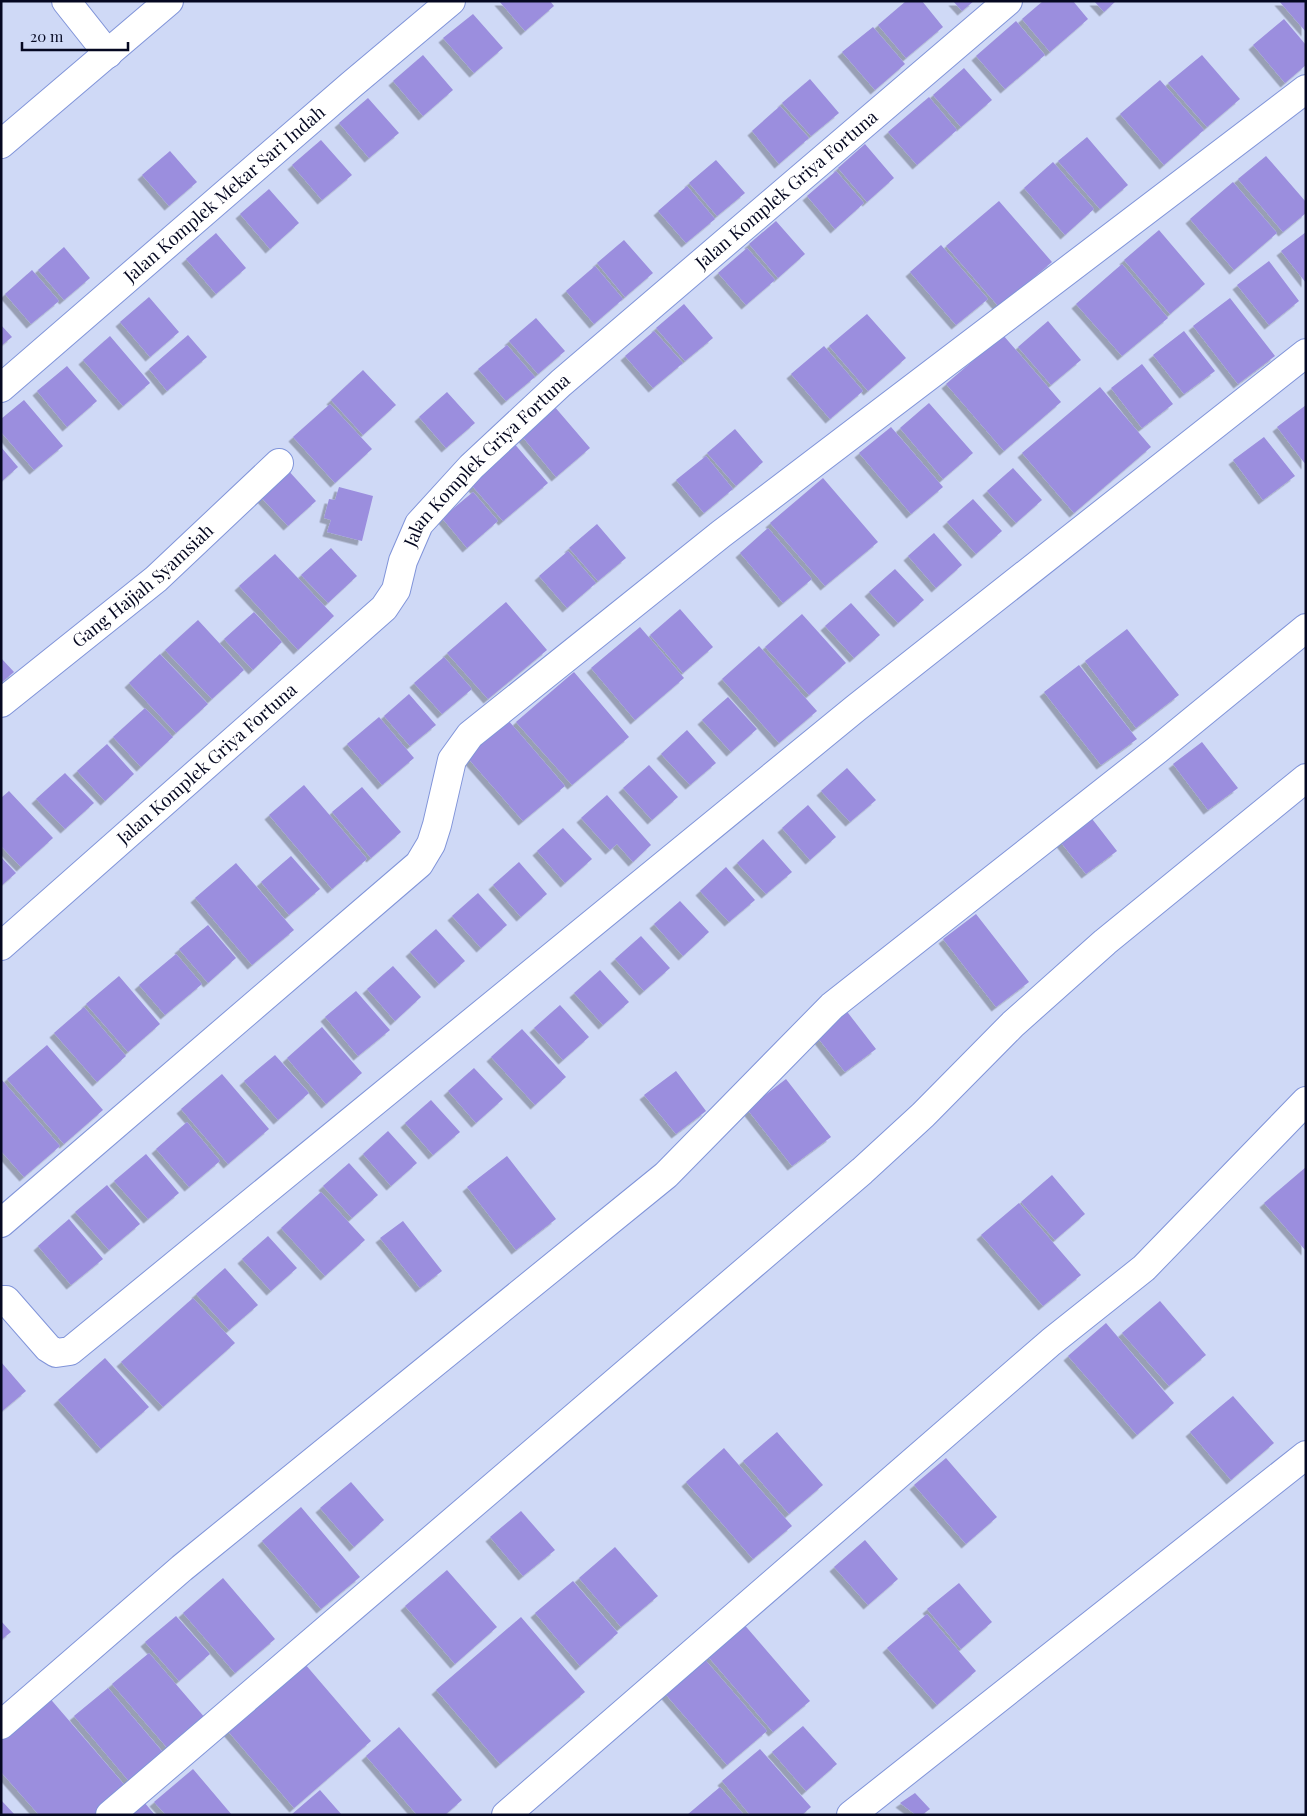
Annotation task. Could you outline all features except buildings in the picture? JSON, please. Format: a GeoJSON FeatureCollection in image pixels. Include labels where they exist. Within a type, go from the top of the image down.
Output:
{"type":"FeatureCollection","features":[{"type":"Feature","properties":{"kind":"street"},"geometry":{"type":"LineString","coordinates":[[66,1],[108,54]]}},
{"type":"Feature","properties":{"kind":"street"},"geometry":{"type":"LineString","coordinates":[[1,144],[169,1]]}},
{"type":"Feature","properties":{"kind":"street","name":"Jalan Komplek Mekar Sari Indah"},"geometry":{"type":"LineString","coordinates":[[1,388],[351,85],[451,1]]}},
{"type":"Feature","properties":{"kind":"street","name":"Jalan Komplek Griya Fortuna"},"geometry":{"type":"LineString","coordinates":[[1,946],[384,608],[396,590],[403,561],[419,524],[471,467],[561,383],[1008,1]]}},
{"type":"Feature","properties":{"kind":"street"},"geometry":{"type":"LineString","coordinates":[[1,1223],[419,864],[431,844],[452,760],[470,735],[721,534],[1306,89]]}},
{"type":"Feature","properties":{"kind":"street"},"geometry":{"type":"LineString","coordinates":[[1,1300],[6,1300],[48,1348],[56,1354],[70,1350],[840,721],[1306,353]]}},
{"type":"Feature","properties":{"kind":"street","name":"Gang Hajjah Syamsiah"},"geometry":{"type":"LineString","coordinates":[[1,703],[156,579],[279,464]]}},
{"type":"Feature","properties":{"kind":"street"},"geometry":{"type":"LineString","coordinates":[[1,1725],[189,1562],[666,1176],[832,1006],[1157,750],[1306,628]]}},
{"type":"Feature","properties":{"kind":"street"},"geometry":{"type":"LineString","coordinates":[[110,1815],[862,1171],[923,1114],[1013,1024],[1105,942],[1306,778]]}},
{"type":"Feature","properties":{"kind":"street"},"geometry":{"type":"LineString","coordinates":[[506,1815],[1051,1342],[1144,1268],[1306,1101]]}},
{"type":"Feature","properties":{"kind":"street"},"geometry":{"type":"LineString","coordinates":[[851,1815],[1306,1455]]}}]}
